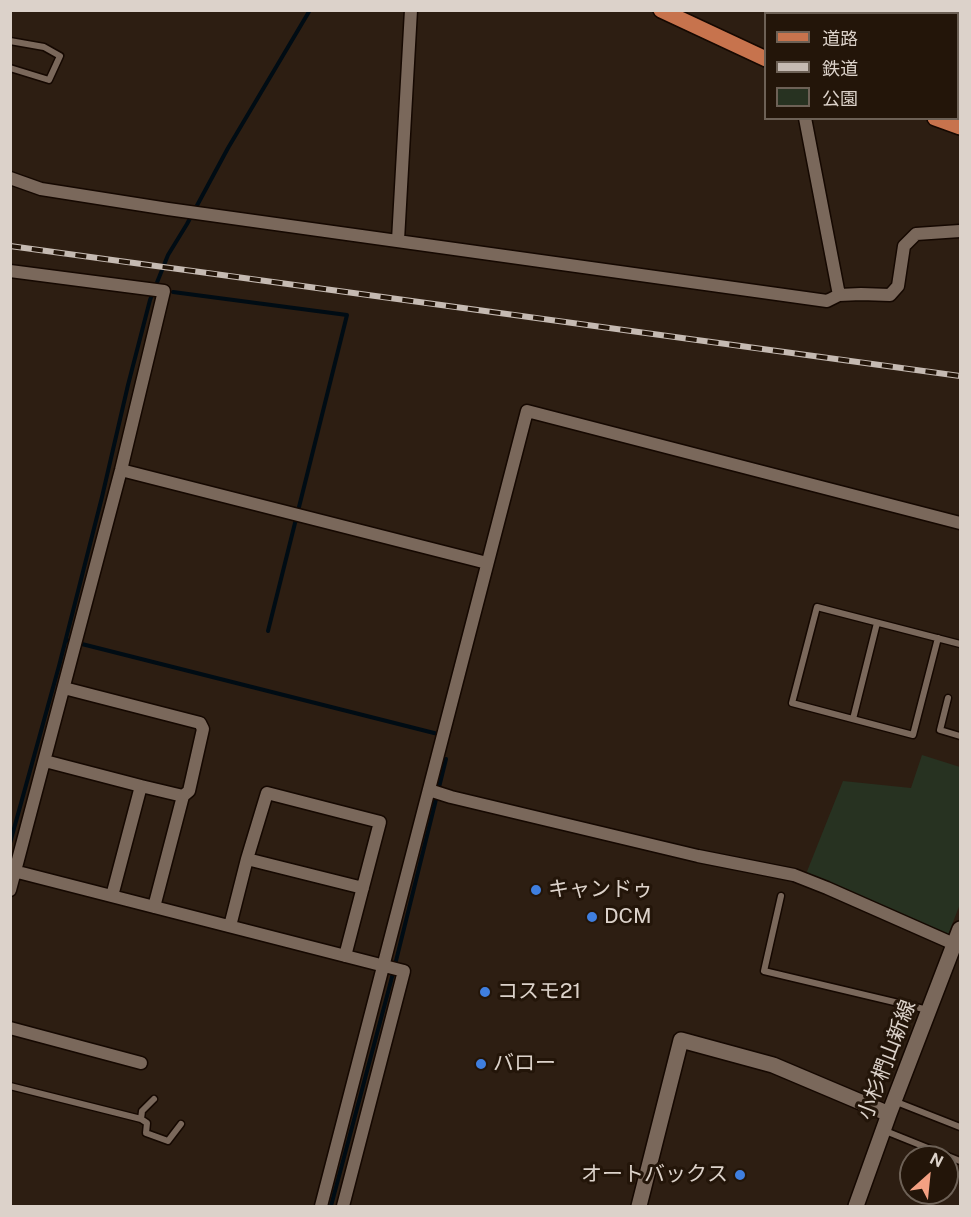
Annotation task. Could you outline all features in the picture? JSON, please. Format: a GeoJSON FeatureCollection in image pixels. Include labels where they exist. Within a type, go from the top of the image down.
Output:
{"type":"FeatureCollection","features":[{"type":"Feature","properties":{"kind":"main road"},"geometry":{"type":"LineString","coordinates":[[661,10],[764,59]]}},
{"type":"Feature","properties":{"kind":"main road"},"geometry":{"type":"LineString","coordinates":[[941,120],[960,127]]}},
{"type":"Feature","properties":{"kind":"street"},"geometry":{"type":"LineString","coordinates":[[398,240],[411,10]]}},
{"type":"Feature","properties":{"kind":"street"},"geometry":{"type":"LineString","coordinates":[[805,120],[839,296]]}},
{"type":"Feature","properties":{"kind":"street"},"geometry":{"type":"LineString","coordinates":[[10,178],[41,189],[168,209],[827,301],[839,296],[890,295],[898,286],[904,246],[916,234],[960,231]]}},
{"type":"Feature","properties":{"kind":"street"},"geometry":{"type":"LineString","coordinates":[[10,271],[164,291],[121,470],[45,760],[13,871],[10,890]]}},
{"type":"Feature","properties":{"kind":"street"},"geometry":{"type":"LineString","coordinates":[[321,1206],[527,411],[960,523]]}},
{"type":"Feature","properties":{"kind":"street"},"geometry":{"type":"LineString","coordinates":[[121,470],[487,563]]}},
{"type":"Feature","properties":{"kind":"street"},"geometry":{"type":"LineString","coordinates":[[64,688],[200,723],[203,729],[189,791],[183,796],[154,907]]}},
{"type":"Feature","properties":{"kind":"street"},"geometry":{"type":"LineString","coordinates":[[45,760],[183,796]]}},
{"type":"Feature","properties":{"kind":"street"},"geometry":{"type":"LineString","coordinates":[[112,896],[141,786]]}},
{"type":"Feature","properties":{"kind":"street"},"geometry":{"type":"LineString","coordinates":[[429,790],[687,853],[794,875],[954,944]]}},
{"type":"Feature","properties":{"kind":"street"},"geometry":{"type":"LineString","coordinates":[[230,926],[267,793],[380,822],[345,956]]}},
{"type":"Feature","properties":{"kind":"street"},"geometry":{"type":"LineString","coordinates":[[247,859],[363,888]]}},
{"type":"Feature","properties":{"kind":"street"},"geometry":{"type":"LineString","coordinates":[[13,871],[404,971],[343,1206]]}},
{"type":"Feature","properties":{"kind":"street","name":"小杉椚山新線"},"geometry":{"type":"LineString","coordinates":[[856,1206],[960,928]]}},
{"type":"Feature","properties":{"kind":"street"},"geometry":{"type":"LineString","coordinates":[[10,1028],[141,1062]]}},
{"type":"Feature","properties":{"kind":"street"},"geometry":{"type":"LineString","coordinates":[[639,1206],[681,1040],[773,1065],[891,1108]]}},
{"type":"Feature","properties":{"kind":"lane"},"geometry":{"type":"LineString","coordinates":[[10,41],[44,47],[60,56],[49,80],[10,68]]}},
{"type":"Feature","properties":{"kind":"lane"},"geometry":{"type":"LineString","coordinates":[[938,638],[913,735],[792,703],[817,607],[877,623],[938,638],[960,644]]}},
{"type":"Feature","properties":{"kind":"lane"},"geometry":{"type":"LineString","coordinates":[[853,719],[877,623]]}},
{"type":"Feature","properties":{"kind":"lane"},"geometry":{"type":"LineString","coordinates":[[948,698],[940,730],[960,736]]}},
{"type":"Feature","properties":{"kind":"lane"},"geometry":{"type":"LineString","coordinates":[[781,896],[764,971],[929,1010]]}},
{"type":"Feature","properties":{"kind":"lane"},"geometry":{"type":"LineString","coordinates":[[10,1086],[141,1119],[147,1123],[146,1133],[168,1141],[181,1125]]}},
{"type":"Feature","properties":{"kind":"lane"},"geometry":{"type":"LineString","coordinates":[[141,1119],[142,1111],[154,1099]]}},
{"type":"Feature","properties":{"kind":"lane"},"geometry":{"type":"LineString","coordinates":[[891,1108],[960,1127]]}},
{"type":"Feature","properties":{"kind":"lane"},"geometry":{"type":"LineString","coordinates":[[883,1130],[960,1161]]}},
{"type":"Feature","properties":{"kind":"green space"},"geometry":{"type":"Polygon","coordinates":[[[922,755],[960,767],[960,904],[948,935],[806,874],[843,781],[911,788],[922,755]]]}},
{"type":"Feature","properties":{"kind":"waterway"},"geometry":{"type":"LineString","coordinates":[[10,843],[59,666],[150,300],[168,255],[310,10]]}},
{"type":"Feature","properties":{"kind":"waterway"},"geometry":{"type":"LineString","coordinates":[[173,292],[347,315],[268,631]]}},
{"type":"Feature","properties":{"kind":"waterway"},"geometry":{"type":"LineString","coordinates":[[66,640],[438,734]]}},
{"type":"Feature","properties":{"kind":"waterway"},"geometry":{"type":"LineString","coordinates":[[331,1206],[391,981],[446,759]]}},
{"type":"Feature","properties":{"kind":"railway"},"geometry":{"type":"LineString","coordinates":[[10,246],[960,376]]}},
{"type":"Feature","properties":{"kind":"place","name":"キャンドゥ"},"geometry":{"type":"Point","coordinates":[536,890]}},
{"type":"Feature","properties":{"kind":"place","name":"DCM"},"geometry":{"type":"Point","coordinates":[592,917]}},
{"type":"Feature","properties":{"kind":"place","name":"コスモ21"},"geometry":{"type":"Point","coordinates":[485,992]}},
{"type":"Feature","properties":{"kind":"place","name":"バロー"},"geometry":{"type":"Point","coordinates":[481,1064]}},
{"type":"Feature","properties":{"kind":"place","name":"オートバックス"},"geometry":{"type":"Point","coordinates":[740,1175]}}]}
